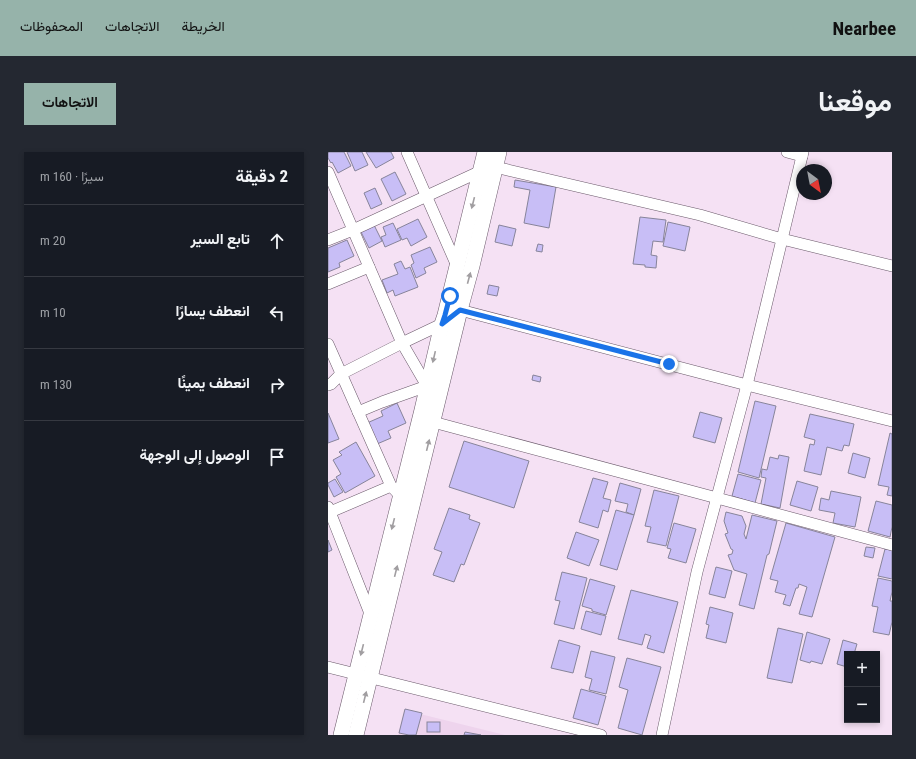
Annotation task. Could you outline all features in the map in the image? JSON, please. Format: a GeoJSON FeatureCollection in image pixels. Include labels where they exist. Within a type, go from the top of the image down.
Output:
{"type":"FeatureCollection","features":[{"type":"Feature","properties":{"kind":"main road"},"geometry":{"type":"LineString","coordinates":[[341,735],[363,676],[412,509],[472,266],[488,169],[486,152]]}},
{"type":"Feature","properties":{"kind":"main road"},"geometry":{"type":"LineString","coordinates":[[356,735],[371,616],[396,491],[427,386],[457,266],[488,169],[499,152]]}},
{"type":"Feature","properties":{"kind":"street"},"geometry":{"type":"LineString","coordinates":[[407,152],[457,266]]}},
{"type":"Feature","properties":{"kind":"street"},"geometry":{"type":"LineString","coordinates":[[662,735],[697,572],[747,385],[802,154],[787,152]]}},
{"type":"Feature","properties":{"kind":"street"},"geometry":{"type":"LineString","coordinates":[[328,240],[488,169],[700,215],[782,239],[892,266]]}},
{"type":"Feature","properties":{"kind":"street"},"geometry":{"type":"LineString","coordinates":[[328,172],[402,342],[427,386],[358,412]]}},
{"type":"Feature","properties":{"kind":"street"},"geometry":{"type":"LineString","coordinates":[[328,284],[369,267]]}},
{"type":"Feature","properties":{"kind":"street"},"geometry":{"type":"LineString","coordinates":[[328,385],[341,374],[402,342],[442,324],[460,310],[747,385],[892,421]]}},
{"type":"Feature","properties":{"kind":"street"},"geometry":{"type":"LineString","coordinates":[[328,344],[358,412],[396,491],[412,509]]}},
{"type":"Feature","properties":{"kind":"street"},"geometry":{"type":"LineString","coordinates":[[433,422],[892,545]]}},
{"type":"Feature","properties":{"kind":"street"},"geometry":{"type":"LineString","coordinates":[[371,616],[329,510],[396,491]]}},
{"type":"Feature","properties":{"kind":"street"},"geometry":{"type":"LineString","coordinates":[[328,667],[601,735]]}},
{"type":"Feature","properties":{"kind":"shaded area"},"geometry":{"type":"Polygon","coordinates":[[[404,710],[505,735],[398,735],[404,710]]]}},
{"type":"Feature","properties":{"kind":"building"},"geometry":{"type":"Polygon","coordinates":[[[329,152],[344,152],[351,166],[338,173],[328,158],[329,152]]]}},
{"type":"Feature","properties":{"kind":"building"},"geometry":{"type":"Polygon","coordinates":[[[347,152],[362,152],[368,165],[355,171],[347,152]]]}},
{"type":"Feature","properties":{"kind":"building"},"geometry":{"type":"Polygon","coordinates":[[[366,152],[391,152],[394,158],[376,168],[366,152]]]}},
{"type":"Feature","properties":{"kind":"building"},"geometry":{"type":"Polygon","coordinates":[[[395,172],[406,194],[392,201],[381,179],[395,172]]]}},
{"type":"Feature","properties":{"kind":"building"},"geometry":{"type":"Polygon","coordinates":[[[515,180],[556,187],[549,228],[524,223],[530,190],[514,187],[515,180]]]}},
{"type":"Feature","properties":{"kind":"building"},"geometry":{"type":"Polygon","coordinates":[[[375,188],[382,204],[371,209],[364,193],[375,188]]]}},
{"type":"Feature","properties":{"kind":"building"},"geometry":{"type":"Polygon","coordinates":[[[640,217],[666,220],[663,242],[653,241],[651,255],[657,256],[656,268],[633,264],[640,217]]]}},
{"type":"Feature","properties":{"kind":"building"},"geometry":{"type":"Polygon","coordinates":[[[418,219],[427,237],[411,246],[407,238],[402,240],[397,229],[418,219]]]}},
{"type":"Feature","properties":{"kind":"building"},"geometry":{"type":"Polygon","coordinates":[[[668,222],[690,227],[685,251],[663,246],[668,222]]]}},
{"type":"Feature","properties":{"kind":"building"},"geometry":{"type":"Polygon","coordinates":[[[393,223],[401,240],[385,247],[381,237],[386,235],[383,227],[393,223]]]}},
{"type":"Feature","properties":{"kind":"building"},"geometry":{"type":"Polygon","coordinates":[[[374,225],[382,241],[369,248],[361,232],[374,225]]]}},
{"type":"Feature","properties":{"kind":"building"},"geometry":{"type":"Polygon","coordinates":[[[499,225],[516,229],[512,246],[495,242],[499,225]]]}},
{"type":"Feature","properties":{"kind":"building"},"geometry":{"type":"Polygon","coordinates":[[[347,240],[354,256],[339,263],[340,267],[328,272],[328,248],[347,240]]]}},
{"type":"Feature","properties":{"kind":"building"},"geometry":{"type":"Polygon","coordinates":[[[538,244],[543,245],[542,252],[536,251],[538,244]]]}},
{"type":"Feature","properties":{"kind":"building"},"geometry":{"type":"Polygon","coordinates":[[[430,247],[437,262],[424,268],[426,273],[416,278],[411,265],[414,263],[411,255],[430,247]]]}},
{"type":"Feature","properties":{"kind":"building"},"geometry":{"type":"Polygon","coordinates":[[[401,261],[405,269],[410,267],[418,287],[395,296],[393,290],[387,293],[382,280],[398,274],[394,264],[401,261]]]}},
{"type":"Feature","properties":{"kind":"building"},"geometry":{"type":"Polygon","coordinates":[[[489,285],[499,287],[497,296],[487,294],[489,285]]]}},
{"type":"Feature","properties":{"kind":"building"},"geometry":{"type":"Polygon","coordinates":[[[533,375],[541,377],[540,382],[532,380],[533,375]]]}},
{"type":"Feature","properties":{"kind":"building"},"geometry":{"type":"Polygon","coordinates":[[[755,401],[776,406],[759,478],[738,472],[755,401]]]}},
{"type":"Feature","properties":{"kind":"building"},"geometry":{"type":"Polygon","coordinates":[[[397,403],[406,423],[388,431],[391,438],[377,444],[367,423],[383,416],[381,411],[397,403]]]}},
{"type":"Feature","properties":{"kind":"building"},"geometry":{"type":"Polygon","coordinates":[[[700,412],[722,418],[715,443],[693,437],[700,412]]]}},
{"type":"Feature","properties":{"kind":"building"},"geometry":{"type":"Polygon","coordinates":[[[328,413],[339,439],[328,443],[328,413]]]}},
{"type":"Feature","properties":{"kind":"building"},"geometry":{"type":"Polygon","coordinates":[[[810,414],[854,424],[849,446],[844,445],[842,451],[827,447],[821,475],[804,471],[810,444],[814,445],[815,440],[804,437],[810,414]]]}},
{"type":"Feature","properties":{"kind":"building"},"geometry":{"type":"Polygon","coordinates":[[[890,433],[892,434],[892,496],[887,495],[889,487],[878,485],[890,433]]]}},
{"type":"Feature","properties":{"kind":"building"},"geometry":{"type":"Polygon","coordinates":[[[464,441],[529,461],[514,508],[449,487],[464,441]]]}},
{"type":"Feature","properties":{"kind":"building"},"geometry":{"type":"Polygon","coordinates":[[[356,442],[375,476],[345,493],[336,477],[341,474],[333,460],[342,455],[339,452],[356,442]]]}},
{"type":"Feature","properties":{"kind":"building"},"geometry":{"type":"Polygon","coordinates":[[[853,453],[870,458],[865,478],[848,473],[853,453]]]}},
{"type":"Feature","properties":{"kind":"building"},"geometry":{"type":"Polygon","coordinates":[[[779,455],[789,457],[780,508],[761,504],[766,478],[761,477],[762,469],[767,470],[770,457],[778,459],[779,455]]]}},
{"type":"Feature","properties":{"kind":"building"},"geometry":{"type":"Polygon","coordinates":[[[738,474],[761,480],[755,503],[732,496],[738,474]]]}},
{"type":"Feature","properties":{"kind":"building"},"geometry":{"type":"Polygon","coordinates":[[[593,478],[608,482],[603,498],[611,500],[608,512],[603,510],[598,528],[579,522],[593,478]]]}},
{"type":"Feature","properties":{"kind":"building"},"geometry":{"type":"Polygon","coordinates":[[[335,479],[343,492],[334,497],[328,483],[335,479]]]}},
{"type":"Feature","properties":{"kind":"building"},"geometry":{"type":"Polygon","coordinates":[[[797,481],[818,487],[811,511],[790,505],[797,481]]]}},
{"type":"Feature","properties":{"kind":"building"},"geometry":{"type":"Polygon","coordinates":[[[620,483],[641,489],[634,515],[626,512],[628,504],[615,501],[620,483]]]}},
{"type":"Feature","properties":{"kind":"building"},"geometry":{"type":"Polygon","coordinates":[[[654,490],[679,496],[666,546],[647,542],[651,527],[645,526],[654,490]]]}},
{"type":"Feature","properties":{"kind":"building"},"geometry":{"type":"Polygon","coordinates":[[[831,491],[861,497],[855,527],[833,523],[835,513],[819,510],[821,498],[829,500],[831,491]]]}},
{"type":"Feature","properties":{"kind":"building"},"geometry":{"type":"Polygon","coordinates":[[[876,501],[892,505],[892,527],[890,537],[868,531],[876,501]]]}},
{"type":"Feature","properties":{"kind":"building"},"geometry":{"type":"Polygon","coordinates":[[[449,508],[470,515],[469,519],[480,523],[464,565],[461,564],[454,582],[433,575],[442,552],[434,549],[449,508]]]}},
{"type":"Feature","properties":{"kind":"building"},"geometry":{"type":"Polygon","coordinates":[[[616,510],[634,515],[617,570],[600,565],[616,510]]]}},
{"type":"Feature","properties":{"kind":"building"},"geometry":{"type":"Polygon","coordinates":[[[726,512],[742,516],[746,526],[744,534],[746,539],[752,515],[777,521],[754,609],[739,605],[747,574],[734,570],[728,555],[732,554],[733,550],[731,549],[725,534],[728,533],[724,521],[726,512]]]}},
{"type":"Feature","properties":{"kind":"building"},"geometry":{"type":"Polygon","coordinates":[[[674,523],[696,529],[686,563],[668,558],[671,549],[667,548],[674,523]]]}},
{"type":"Feature","properties":{"kind":"building"},"geometry":{"type":"Polygon","coordinates":[[[786,523],[835,537],[812,617],[799,614],[807,587],[799,584],[798,588],[796,588],[790,606],[783,604],[786,595],[775,592],[778,581],[770,579],[786,523]]]}},
{"type":"Feature","properties":{"kind":"building"},"geometry":{"type":"Polygon","coordinates":[[[576,532],[599,540],[589,566],[567,558],[576,532]]]}},
{"type":"Feature","properties":{"kind":"building"},"geometry":{"type":"Polygon","coordinates":[[[328,540],[332,550],[328,552],[328,540]]]}},
{"type":"Feature","properties":{"kind":"building"},"geometry":{"type":"Polygon","coordinates":[[[866,547],[875,548],[873,558],[864,556],[866,547]]]}},
{"type":"Feature","properties":{"kind":"building"},"geometry":{"type":"Polygon","coordinates":[[[885,549],[892,550],[892,579],[878,576],[885,549]]]}},
{"type":"Feature","properties":{"kind":"building"},"geometry":{"type":"Polygon","coordinates":[[[716,567],[732,571],[725,598],[709,594],[716,567]]]}},
{"type":"Feature","properties":{"kind":"building"},"geometry":{"type":"Polygon","coordinates":[[[562,572],[587,578],[574,629],[554,624],[560,601],[555,600],[562,572]]]}},
{"type":"Feature","properties":{"kind":"building"},"geometry":{"type":"Polygon","coordinates":[[[878,578],[892,581],[890,601],[892,601],[892,622],[889,635],[873,632],[878,607],[872,606],[878,578]]]}},
{"type":"Feature","properties":{"kind":"building"},"geometry":{"type":"Polygon","coordinates":[[[590,579],[615,586],[606,615],[582,606],[590,579]]]}},
{"type":"Feature","properties":{"kind":"building"},"geometry":{"type":"Polygon","coordinates":[[[631,590],[678,602],[664,653],[647,648],[651,636],[645,634],[642,645],[618,639],[631,590]]]}},
{"type":"Feature","properties":{"kind":"building"},"geometry":{"type":"Polygon","coordinates":[[[710,607],[733,613],[726,643],[706,638],[709,625],[706,624],[710,607]]]}},
{"type":"Feature","properties":{"kind":"building"},"geometry":{"type":"Polygon","coordinates":[[[586,611],[606,616],[601,635],[581,629],[586,611]]]}},
{"type":"Feature","properties":{"kind":"building"},"geometry":{"type":"Polygon","coordinates":[[[778,628],[803,634],[792,683],[767,678],[778,628]]]}},
{"type":"Feature","properties":{"kind":"building"},"geometry":{"type":"Polygon","coordinates":[[[807,632],[830,639],[822,664],[800,660],[807,632]]]}},
{"type":"Feature","properties":{"kind":"building"},"geometry":{"type":"Polygon","coordinates":[[[559,640],[580,646],[573,673],[551,668],[559,640]]]}},
{"type":"Feature","properties":{"kind":"building"},"geometry":{"type":"Polygon","coordinates":[[[843,640],[857,644],[855,651],[844,651],[844,666],[837,664],[843,640]]]}},
{"type":"Feature","properties":{"kind":"building"},"geometry":{"type":"Polygon","coordinates":[[[591,651],[615,657],[606,694],[589,690],[592,679],[585,677],[591,651]]]}},
{"type":"Feature","properties":{"kind":"building"},"geometry":{"type":"Polygon","coordinates":[[[627,658],[661,667],[642,735],[618,728],[628,690],[619,687],[627,658]]]}},
{"type":"Feature","properties":{"kind":"building"},"geometry":{"type":"Polygon","coordinates":[[[581,689],[606,696],[598,725],[573,718],[581,689]]]}},
{"type":"Feature","properties":{"kind":"building"},"geometry":{"type":"Polygon","coordinates":[[[405,709],[422,713],[416,735],[399,733],[405,709]]]}},
{"type":"Feature","properties":{"kind":"building"},"geometry":{"type":"Polygon","coordinates":[[[427,722],[440,722],[440,732],[427,732],[427,722]]]}},
{"type":"Feature","properties":{"kind":"building"},"geometry":{"type":"Polygon","coordinates":[[[465,732],[481,735],[464,735],[465,732]]]}},
{"type":"Feature","properties":{"kind":"route"},"geometry":{"type":"LineString","coordinates":[[450,296],[442,324],[460,310],[669,364]]}}]}
